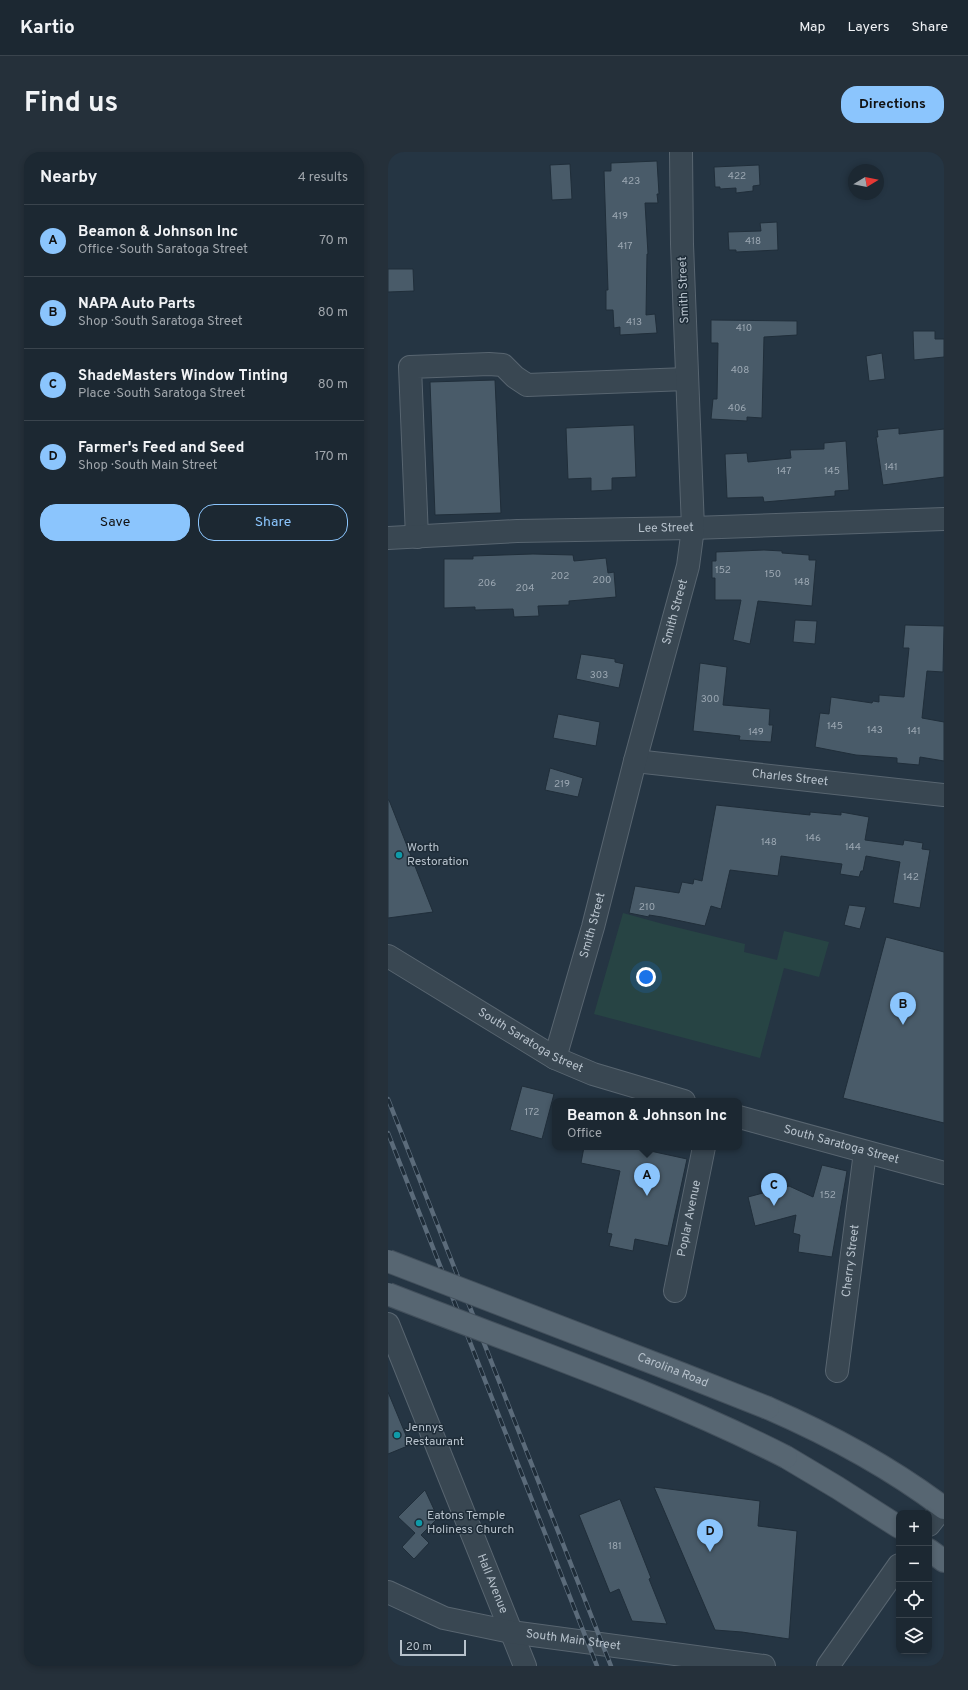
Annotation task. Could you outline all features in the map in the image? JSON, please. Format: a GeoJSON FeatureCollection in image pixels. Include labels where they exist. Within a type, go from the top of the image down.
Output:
{"type":"FeatureCollection","features":[{"type":"Feature","properties":{"kind":"main road","name":"Carolina Road"},"geometry":{"type":"LineString","coordinates":[[388,1261],[768,1408],[806,1425],[871,1459],[906,1481],[943,1508]]}},
{"type":"Feature","properties":{"kind":"main road"},"geometry":{"type":"LineString","coordinates":[[388,1294],[668,1402],[749,1438],[786,1457],[896,1525]]}},
{"type":"Feature","properties":{"kind":"main road"},"geometry":{"type":"LineString","coordinates":[[932,1552],[944,1561]]}},
{"type":"Feature","properties":{"kind":"street","name":"Smith Street"},"geometry":{"type":"LineString","coordinates":[[555,1058],[593,927],[635,761],[688,566],[693,528],[682,244],[681,152]]}},
{"type":"Feature","properties":{"kind":"street"},"geometry":{"type":"LineString","coordinates":[[417,537],[410,367],[489,364],[503,365],[515,377],[527,385],[687,378]]}},
{"type":"Feature","properties":{"kind":"street","name":"Lee Street"},"geometry":{"type":"LineString","coordinates":[[388,538],[517,531],[693,528],[944,519]]}},
{"type":"Feature","properties":{"kind":"street","name":"Charles Street"},"geometry":{"type":"LineString","coordinates":[[635,761],[944,795]]}},
{"type":"Feature","properties":{"kind":"street","name":"South Saratoga Street"},"geometry":{"type":"LineString","coordinates":[[388,956],[555,1058],[593,1074],[674,1098]]}},
{"type":"Feature","properties":{"kind":"street","name":"South Saratoga Street"},"geometry":{"type":"LineString","coordinates":[[742,1118],[944,1172]]}},
{"type":"Feature","properties":{"kind":"street","name":"Poplar Avenue"},"geometry":{"type":"LineString","coordinates":[[675,1291],[703,1150]]}},
{"type":"Feature","properties":{"kind":"street","name":"Cherry Street"},"geometry":{"type":"LineString","coordinates":[[837,1371],[865,1152]]}},
{"type":"Feature","properties":{"kind":"street","name":"Hall Avenue"},"geometry":{"type":"LineString","coordinates":[[388,1324],[525,1666]]}},
{"type":"Feature","properties":{"kind":"street"},"geometry":{"type":"LineString","coordinates":[[932,1521],[943,1508]]}},
{"type":"Feature","properties":{"kind":"street"},"geometry":{"type":"LineString","coordinates":[[828,1666],[896,1569]]}},
{"type":"Feature","properties":{"kind":"street","name":"South Main Street"},"geometry":{"type":"LineString","coordinates":[[388,1592],[444,1618],[511,1632],[764,1666]]}},
{"type":"Feature","properties":{"kind":"green space"},"geometry":{"type":"Polygon","coordinates":[[[623,913],[745,944],[744,952],[777,960],[784,931],[829,942],[819,977],[784,968],[760,1058],[594,1014],[623,913]]]}},
{"type":"Feature","properties":{"kind":"building"},"geometry":{"type":"Polygon","coordinates":[[[657,161],[659,194],[657,194],[658,203],[645,203],[648,254],[646,315],[655,314],[657,333],[620,335],[620,327],[614,328],[613,310],[606,310],[606,290],[608,290],[604,171],[611,171],[611,163],[657,161]]]}},
{"type":"Feature","properties":{"kind":"building"},"geometry":{"type":"Polygon","coordinates":[[[570,164],[572,199],[552,200],[550,165],[570,164]]]}},
{"type":"Feature","properties":{"kind":"building"},"geometry":{"type":"Polygon","coordinates":[[[759,165],[760,185],[753,186],[753,191],[736,193],[736,188],[720,189],[720,187],[715,187],[714,167],[759,165]]]}},
{"type":"Feature","properties":{"kind":"building"},"geometry":{"type":"Polygon","coordinates":[[[777,222],[778,250],[736,252],[736,250],[729,250],[728,232],[761,231],[760,223],[777,222]]]}},
{"type":"Feature","properties":{"kind":"building"},"geometry":{"type":"Polygon","coordinates":[[[388,269],[413,269],[414,291],[388,292],[388,269]]]}},
{"type":"Feature","properties":{"kind":"building"},"geometry":{"type":"Polygon","coordinates":[[[711,320],[797,321],[797,335],[764,337],[762,418],[747,417],[747,421],[711,419],[713,399],[717,399],[718,343],[711,343],[711,320]]]}},
{"type":"Feature","properties":{"kind":"building"},"geometry":{"type":"Polygon","coordinates":[[[913,331],[935,331],[935,339],[944,339],[944,357],[914,360],[913,331]]]}},
{"type":"Feature","properties":{"kind":"building"},"geometry":{"type":"Polygon","coordinates":[[[882,353],[885,379],[869,381],[866,356],[882,353]]]}},
{"type":"Feature","properties":{"kind":"building"},"geometry":{"type":"Polygon","coordinates":[[[495,380],[501,513],[435,515],[430,382],[495,380]]]}},
{"type":"Feature","properties":{"kind":"building"},"geometry":{"type":"Polygon","coordinates":[[[634,425],[636,477],[612,478],[612,490],[591,491],[591,478],[568,479],[566,428],[634,425]]]}},
{"type":"Feature","properties":{"kind":"building"},"geometry":{"type":"Polygon","coordinates":[[[899,428],[899,434],[944,429],[944,477],[883,485],[876,437],[878,437],[877,430],[899,428]]]}},
{"type":"Feature","properties":{"kind":"building"},"geometry":{"type":"Polygon","coordinates":[[[846,441],[849,490],[835,491],[835,496],[764,502],[763,497],[727,498],[725,454],[747,453],[748,462],[791,458],[790,450],[824,449],[824,443],[846,441]]]}},
{"type":"Feature","properties":{"kind":"building"},"geometry":{"type":"Polygon","coordinates":[[[764,550],[809,555],[809,560],[816,560],[812,606],[758,601],[750,644],[733,640],[741,600],[715,600],[715,578],[712,578],[712,561],[716,561],[716,552],[764,550]]]}},
{"type":"Feature","properties":{"kind":"building"},"geometry":{"type":"Polygon","coordinates":[[[533,554],[573,555],[574,561],[606,558],[608,573],[614,572],[616,597],[569,601],[569,605],[538,606],[539,616],[514,617],[513,609],[475,610],[475,607],[444,608],[444,559],[473,559],[473,556],[533,554]]]}},
{"type":"Feature","properties":{"kind":"building"},"geometry":{"type":"Polygon","coordinates":[[[795,620],[817,621],[815,644],[793,642],[795,620]]]}},
{"type":"Feature","properties":{"kind":"building"},"geometry":{"type":"Polygon","coordinates":[[[905,625],[944,626],[943,672],[927,671],[922,718],[944,722],[944,761],[920,757],[919,765],[897,763],[897,758],[856,755],[815,747],[820,713],[829,714],[831,697],[872,703],[873,701],[879,702],[879,695],[904,697],[909,648],[903,648],[905,625]]]}},
{"type":"Feature","properties":{"kind":"building"},"geometry":{"type":"Polygon","coordinates":[[[581,654],[615,659],[615,662],[624,664],[619,688],[576,679],[581,654]]]}},
{"type":"Feature","properties":{"kind":"building"},"geometry":{"type":"Polygon","coordinates":[[[700,663],[727,667],[723,705],[770,709],[769,725],[773,725],[771,742],[739,740],[740,736],[693,731],[700,663]]]}},
{"type":"Feature","properties":{"kind":"building"},"geometry":{"type":"Polygon","coordinates":[[[558,714],[600,722],[596,746],[553,738],[558,714]]]}},
{"type":"Feature","properties":{"kind":"building"},"geometry":{"type":"Polygon","coordinates":[[[550,768],[583,778],[578,797],[545,790],[550,768]]]}},
{"type":"Feature","properties":{"kind":"building","name":"Worth Restoration"},"geometry":{"type":"Polygon","coordinates":[[[389,800],[433,912],[388,918],[389,800]]]}},
{"type":"Feature","properties":{"kind":"building"},"geometry":{"type":"Polygon","coordinates":[[[716,805],[810,815],[810,812],[841,815],[841,812],[869,817],[865,840],[903,845],[904,840],[923,843],[922,849],[930,850],[920,908],[893,903],[900,862],[866,856],[863,871],[861,871],[859,877],[840,874],[842,864],[781,856],[778,876],[730,870],[721,909],[711,906],[705,926],[662,917],[649,915],[649,917],[629,913],[635,886],[679,893],[682,882],[693,884],[694,879],[702,881],[716,805]]]}},
{"type":"Feature","properties":{"kind":"building"},"geometry":{"type":"Polygon","coordinates":[[[849,905],[866,907],[860,929],[844,925],[849,905]]]}},
{"type":"Feature","properties":{"kind":"building"},"geometry":{"type":"Polygon","coordinates":[[[886,937],[944,952],[944,1123],[843,1098],[886,937]]]}},
{"type":"Feature","properties":{"kind":"building"},"geometry":{"type":"Polygon","coordinates":[[[522,1086],[554,1094],[542,1139],[510,1130],[522,1086]]]}},
{"type":"Feature","properties":{"kind":"building"},"geometry":{"type":"Polygon","coordinates":[[[583,1150],[646,1150],[687,1159],[668,1246],[635,1239],[633,1251],[609,1246],[612,1234],[607,1233],[620,1171],[581,1163],[583,1150]]]}},
{"type":"Feature","properties":{"kind":"building"},"geometry":{"type":"Polygon","coordinates":[[[822,1165],[847,1171],[832,1257],[798,1252],[800,1235],[793,1233],[796,1215],[755,1226],[748,1197],[789,1186],[813,1197],[822,1165]]]}},
{"type":"Feature","properties":{"kind":"building","name":"Jennys Restaurant"},"geometry":{"type":"Polygon","coordinates":[[[388,1392],[410,1445],[388,1454],[388,1392]]]}},
{"type":"Feature","properties":{"kind":"building"},"geometry":{"type":"Polygon","coordinates":[[[654,1487],[760,1501],[758,1526],[797,1531],[789,1639],[742,1632],[715,1630],[654,1487]]]}},
{"type":"Feature","properties":{"kind":"building","name":"Eatons Temple Holiness Church"},"geometry":{"type":"Polygon","coordinates":[[[425,1490],[438,1518],[421,1535],[429,1543],[414,1559],[402,1547],[415,1533],[398,1517],[425,1490]]]}},
{"type":"Feature","properties":{"kind":"building"},"geometry":{"type":"Polygon","coordinates":[[[620,1499],[651,1578],[649,1579],[667,1624],[632,1621],[619,1589],[610,1593],[579,1515],[620,1499]]]}},
{"type":"Feature","properties":{"kind":"railway"},"geometry":{"type":"LineString","coordinates":[[388,1099],[611,1666]]}},
{"type":"Feature","properties":{"kind":"railway"},"geometry":{"type":"LineString","coordinates":[[388,1133],[597,1666]]}},
{"type":"Feature","properties":{"kind":"place","name":"Worth Restoration"},"geometry":{"type":"Point","coordinates":[399,855]}},
{"type":"Feature","properties":{"kind":"place","name":"NAPA Auto Parts"},"geometry":{"type":"Point","coordinates":[903,1025]}},
{"type":"Feature","properties":{"kind":"place","name":"Beamon & Johnson Inc"},"geometry":{"type":"Point","coordinates":[647,1196]}},
{"type":"Feature","properties":{"kind":"place","name":"ShadeMasters Window Tinting"},"geometry":{"type":"Point","coordinates":[774,1206]}},
{"type":"Feature","properties":{"kind":"place","name":"Jennys Restaurant"},"geometry":{"type":"Point","coordinates":[397,1435]}},
{"type":"Feature","properties":{"kind":"place","name":"Eatons Temple Holiness Church"},"geometry":{"type":"Point","coordinates":[419,1523]}},
{"type":"Feature","properties":{"kind":"place","name":"Farmer's Feed and Seed"},"geometry":{"type":"Point","coordinates":[710,1552]}}]}
